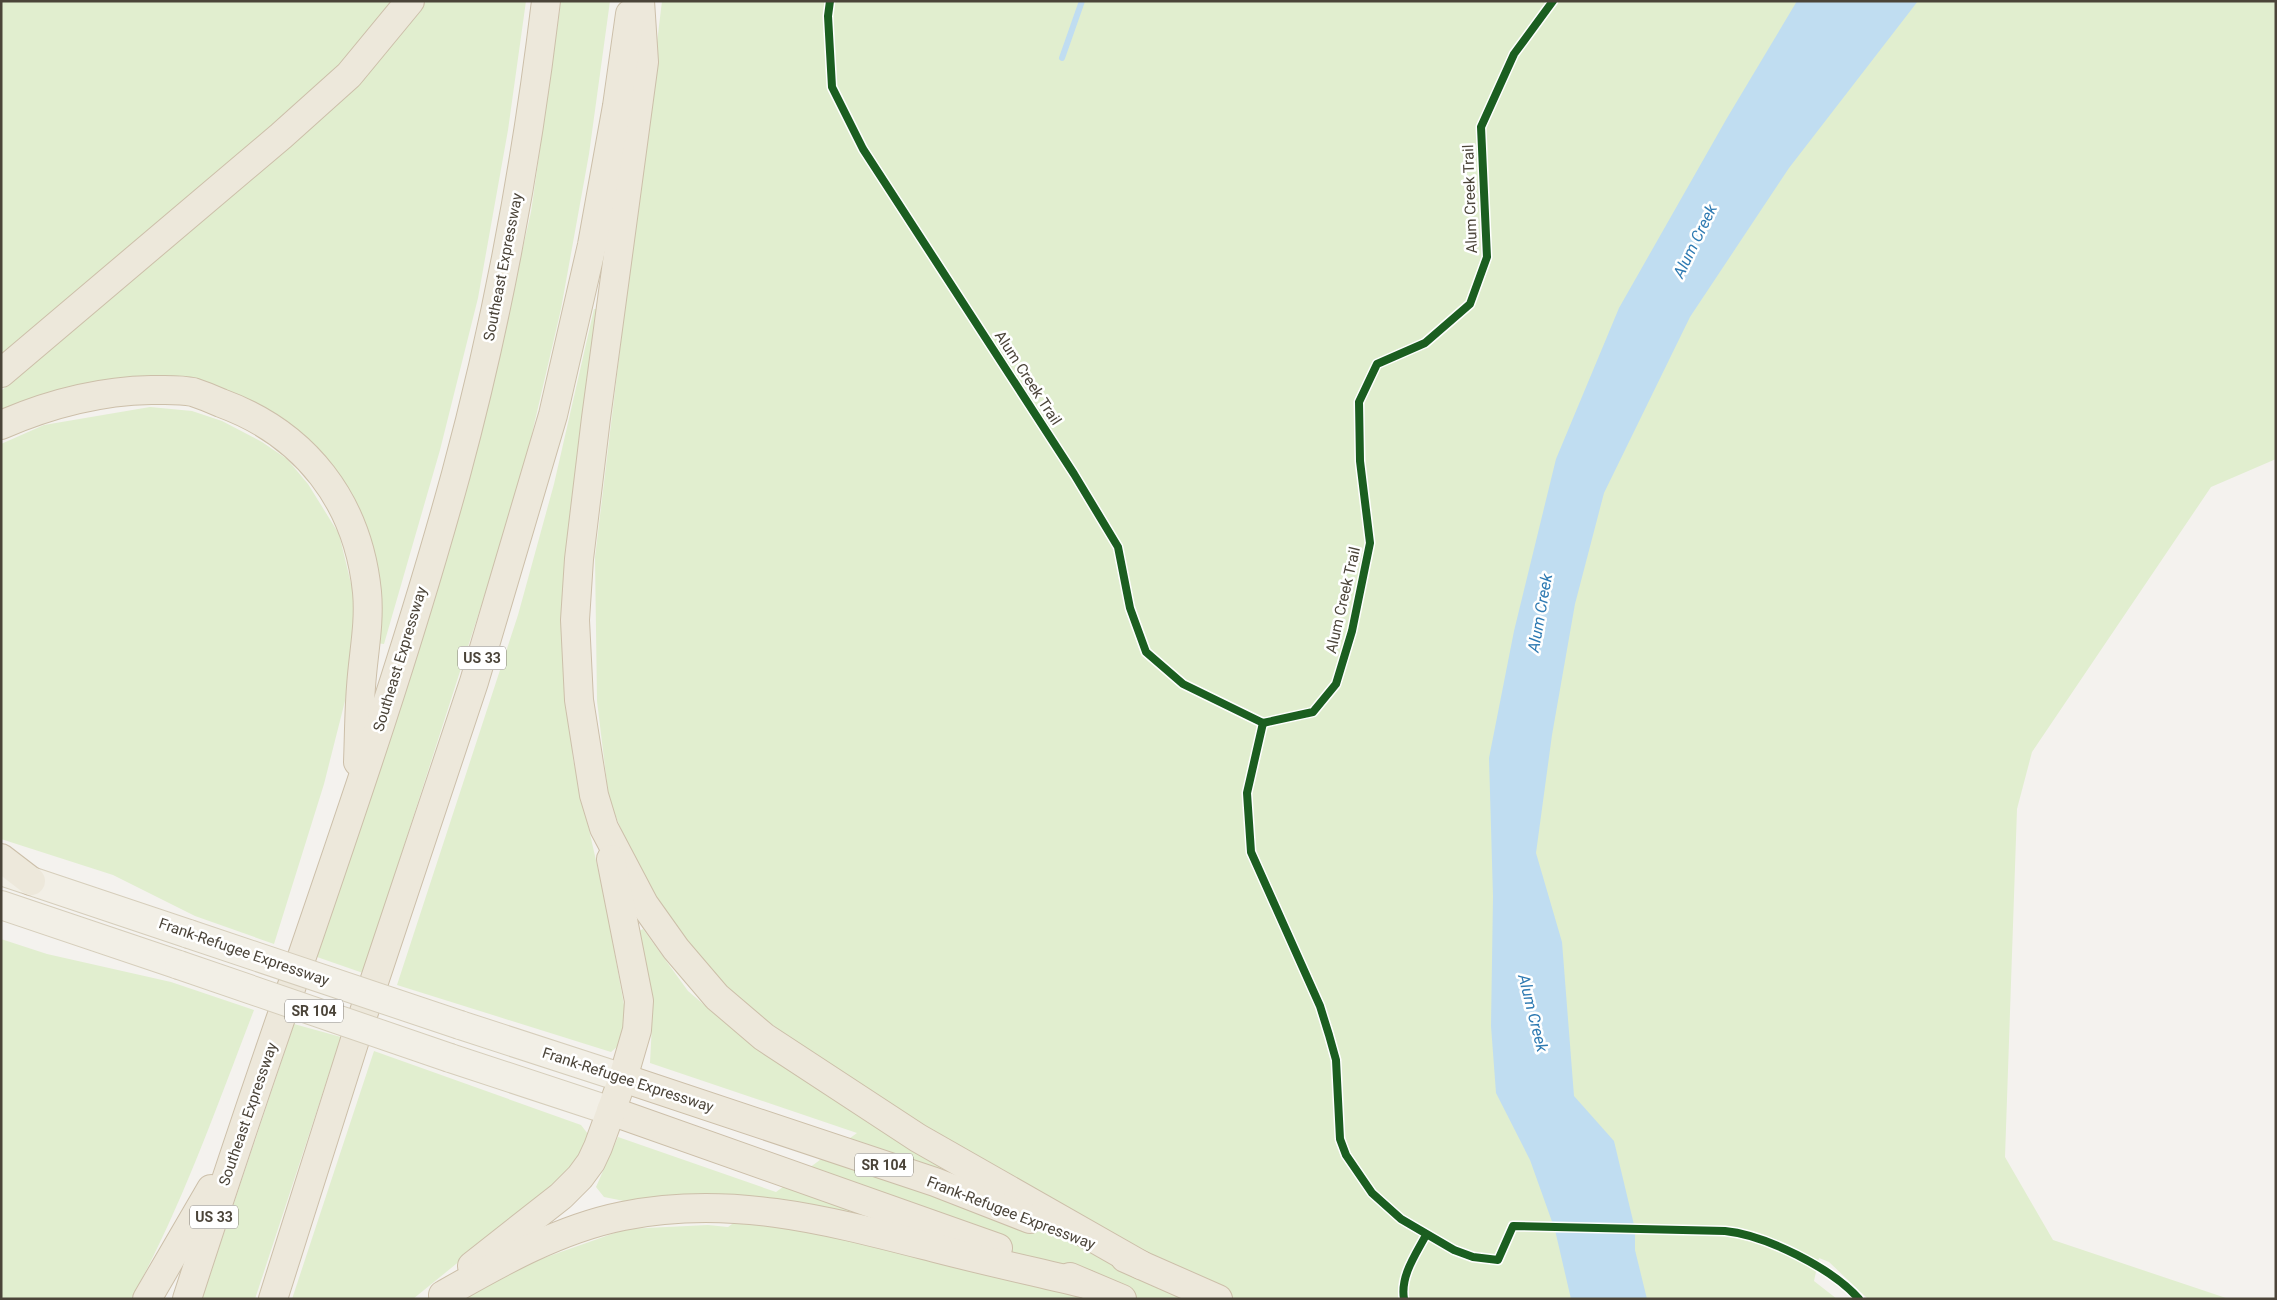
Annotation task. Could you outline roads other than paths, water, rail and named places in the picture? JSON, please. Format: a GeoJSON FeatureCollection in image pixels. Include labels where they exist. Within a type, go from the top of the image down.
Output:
{"type":"FeatureCollection","features":[{"type":"Feature","properties":{"kind":"highway"},"geometry":{"type":"LineString","coordinates":[[1,373],[281,136],[349,75],[410,1]]}},
{"type":"Feature","properties":{"kind":"highway","name":"Southeast Expressway"},"geometry":{"type":"LineString","coordinates":[[186,1299],[408,638],[455,475],[483,364],[511,231],[537,77],[546,1]]}},
{"type":"Feature","properties":{"kind":"highway","name":"US 33"},"geometry":{"type":"LineString","coordinates":[[273,1299],[360,1024],[474,682],[553,415],[592,245],[617,106],[632,1]]}},
{"type":"Feature","properties":{"kind":"highway"},"geometry":{"type":"LineString","coordinates":[[441,1297],[479,1258],[561,1196],[580,1177],[591,1162],[598,1147],[623,1078],[637,1030],[639,1001],[604,828],[594,796],[578,700],[576,620],[579,559],[596,418],[644,62],[640,1]]}},
{"type":"Feature","properties":{"kind":"highway"},"geometry":{"type":"LineString","coordinates":[[1,424],[56,404],[95,394],[135,390],[192,392],[258,419],[279,432],[308,457],[342,503],[354,534],[367,592],[367,625],[361,686],[356,797]]}},
{"type":"Feature","properties":{"kind":"highway"},"geometry":{"type":"LineString","coordinates":[[604,828],[644,904],[676,949],[717,997],[764,1037],[918,1138],[1141,1265]]}},
{"type":"Feature","properties":{"kind":"highway"},"geometry":{"type":"LineString","coordinates":[[1,858],[31,881]]}},
{"type":"Feature","properties":{"kind":"highway","name":"Frank-Refugee Expressway"},"geometry":{"type":"LineString","coordinates":[[623,1078],[935,1182],[1038,1222],[1218,1299]]}},
{"type":"Feature","properties":{"kind":"highway","name":"SR 104"},"geometry":{"type":"LineString","coordinates":[[611,1111],[994,1246],[1122,1299]]}},
{"type":"Feature","properties":{"kind":"highway"},"geometry":{"type":"LineString","coordinates":[[147,1299],[241,1135]]}},
{"type":"Feature","properties":{"kind":"highway"},"geometry":{"type":"LineString","coordinates":[[441,1297],[486,1270],[553,1238],[620,1217],[693,1207],[736,1208],[777,1212],[836,1222],[1086,1284]]}},
{"type":"Feature","properties":{"kind":"main road","name":"Frank-Refugee Expressway"},"geometry":{"type":"LineString","coordinates":[[1,871],[623,1078]]}},
{"type":"Feature","properties":{"kind":"main road","name":"SR 104"},"geometry":{"type":"LineString","coordinates":[[1,905],[611,1111]]}},
{"type":"Feature","properties":{"kind":"water","name":"Alum Creek"},"geometry":{"type":"Polygon","coordinates":[[[1797,1],[1918,1],[1789,168],[1690,317],[1604,493],[1575,604],[1552,735],[1536,853],[1562,942],[1574,1096],[1614,1141],[1635,1229],[1635,1250],[1647,1299],[1571,1299],[1555,1230],[1530,1160],[1496,1093],[1491,1026],[1493,896],[1489,758],[1514,631],[1556,459],[1619,308],[1727,118],[1797,1]]]}},
{"type":"Feature","properties":{"kind":"waterway"},"geometry":{"type":"LineString","coordinates":[[1062,58],[1082,1]]}}]}
